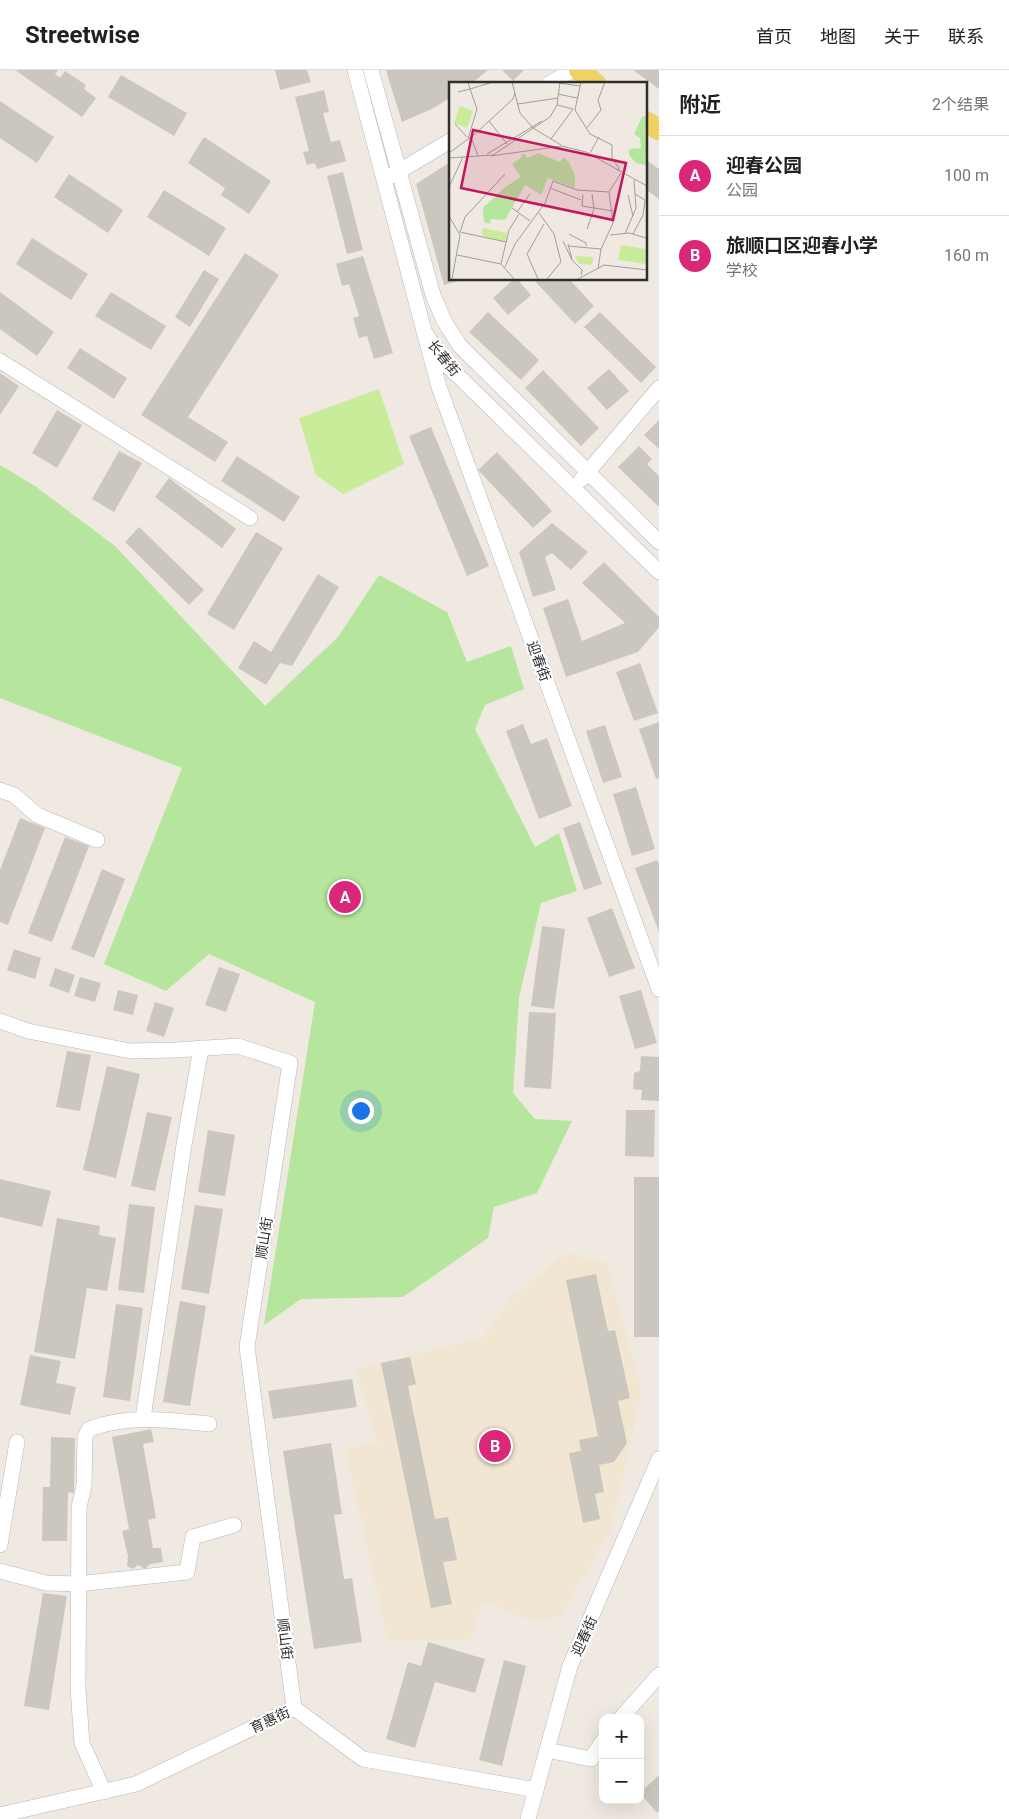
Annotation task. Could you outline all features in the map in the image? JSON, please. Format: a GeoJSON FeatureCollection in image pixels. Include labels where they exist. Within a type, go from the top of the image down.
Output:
{"type":"FeatureCollection","features":[{"type":"Feature","properties":{"kind":"main road"},"geometry":{"type":"LineString","coordinates":[[579,70],[594,82]]}},
{"type":"Feature","properties":{"kind":"main road"},"geometry":{"type":"LineString","coordinates":[[646,121],[659,130]]}},
{"type":"Feature","properties":{"kind":"street","name":"长春街"},"geometry":{"type":"LineString","coordinates":[[355,70],[424,331],[445,363],[659,572]]}},
{"type":"Feature","properties":{"kind":"street","name":"长春街"},"geometry":{"type":"LineString","coordinates":[[371,70],[433,295],[444,321],[460,346],[659,542]]}},
{"type":"Feature","properties":{"kind":"street"},"geometry":{"type":"LineString","coordinates":[[552,82],[572,70]]}},
{"type":"Feature","properties":{"kind":"street"},"geometry":{"type":"LineString","coordinates":[[384,180],[449,142]]}},
{"type":"Feature","properties":{"kind":"street","name":"迎春街"},"geometry":{"type":"LineString","coordinates":[[424,331],[439,387],[659,989]]}},
{"type":"Feature","properties":{"kind":"street"},"geometry":{"type":"LineString","coordinates":[[0,361],[250,518]]}},
{"type":"Feature","properties":{"kind":"street"},"geometry":{"type":"LineString","coordinates":[[574,489],[659,388]]}},
{"type":"Feature","properties":{"kind":"street"},"geometry":{"type":"LineString","coordinates":[[0,790],[14,795],[37,815],[98,840]]}},
{"type":"Feature","properties":{"kind":"street","name":"顺山街"},"geometry":{"type":"LineString","coordinates":[[0,1022],[28,1031],[130,1051],[238,1046],[290,1063],[247,1347],[294,1708]]}},
{"type":"Feature","properties":{"kind":"street"},"geometry":{"type":"LineString","coordinates":[[143,1418],[184,1145],[201,1048]]}},
{"type":"Feature","properties":{"kind":"street"},"geometry":{"type":"LineString","coordinates":[[104,1792],[82,1743],[78,1689],[79,1507],[84,1486],[85,1437],[89,1429],[103,1424],[143,1418],[209,1424]]}},
{"type":"Feature","properties":{"kind":"street"},"geometry":{"type":"LineString","coordinates":[[0,1545],[17,1442]]}},
{"type":"Feature","properties":{"kind":"street","name":"迎春街"},"geometry":{"type":"LineString","coordinates":[[528,1819],[570,1666],[659,1459]]}},
{"type":"Feature","properties":{"kind":"street"},"geometry":{"type":"LineString","coordinates":[[0,1571],[46,1583],[78,1584],[187,1572],[193,1536],[234,1525]]}},
{"type":"Feature","properties":{"kind":"street"},"geometry":{"type":"LineString","coordinates":[[625,1714],[659,1675]]}},
{"type":"Feature","properties":{"kind":"street","name":"育惠街"},"geometry":{"type":"LineString","coordinates":[[0,1815],[136,1784],[294,1708],[363,1759],[536,1790]]}},
{"type":"Feature","properties":{"kind":"street"},"geometry":{"type":"LineString","coordinates":[[547,1750],[590,1759],[599,1747]]}},
{"type":"Feature","properties":{"kind":"shaded area"},"geometry":{"type":"Polygon","coordinates":[[[566,1253],[607,1263],[642,1391],[611,1531],[560,1617],[529,1620],[482,1601],[471,1640],[388,1641],[345,1449],[377,1443],[356,1369],[483,1337],[511,1298],[566,1253]]]}},
{"type":"Feature","properties":{"kind":"green space"},"geometry":{"type":"Polygon","coordinates":[[[379,389],[404,464],[343,494],[316,475],[299,418],[379,389]]]}},
{"type":"Feature","properties":{"kind":"green space"},"geometry":{"type":"Polygon","coordinates":[[[0,465],[35,486],[115,546],[265,706],[338,637],[379,575],[447,612],[467,662],[511,646],[524,689],[485,705],[475,729],[535,847],[559,833],[577,891],[541,903],[519,998],[513,1093],[535,1119],[572,1121],[537,1193],[494,1207],[488,1238],[403,1297],[301,1299],[264,1325],[315,1002],[209,954],[166,991],[104,964],[182,768],[0,698],[0,465]]]}},
{"type":"Feature","properties":{"kind":"building"},"geometry":{"type":"Polygon","coordinates":[[[15,70],[58,70],[55,74],[60,78],[65,71],[86,85],[84,89],[96,98],[82,117],[15,70]]]}},
{"type":"Feature","properties":{"kind":"building"},"geometry":{"type":"Polygon","coordinates":[[[275,70],[307,70],[311,82],[280,90],[275,70]]]}},
{"type":"Feature","properties":{"kind":"building"},"geometry":{"type":"Polygon","coordinates":[[[386,70],[488,70],[473,82],[449,82],[449,99],[432,109],[402,122],[386,70]]]}},
{"type":"Feature","properties":{"kind":"building"},"geometry":{"type":"Polygon","coordinates":[[[502,70],[524,70],[513,81],[502,70]]]}},
{"type":"Feature","properties":{"kind":"building"},"geometry":{"type":"Polygon","coordinates":[[[633,70],[659,70],[659,89],[633,70]]]}},
{"type":"Feature","properties":{"kind":"building"},"geometry":{"type":"Polygon","coordinates":[[[121,75],[187,113],[174,136],[108,97],[121,75]]]}},
{"type":"Feature","properties":{"kind":"building"},"geometry":{"type":"Polygon","coordinates":[[[324,90],[329,112],[323,113],[331,142],[340,140],[346,161],[317,169],[315,163],[307,165],[303,152],[309,151],[295,97],[324,90]]]}},
{"type":"Feature","properties":{"kind":"building"},"geometry":{"type":"Polygon","coordinates":[[[0,101],[54,137],[37,163],[0,138],[0,101]]]}},
{"type":"Feature","properties":{"kind":"building"},"geometry":{"type":"Polygon","coordinates":[[[204,137],[271,181],[249,214],[221,195],[225,188],[188,163],[204,137]]]}},
{"type":"Feature","properties":{"kind":"building"},"geometry":{"type":"Polygon","coordinates":[[[646,160],[659,169],[659,199],[646,190],[646,160]]]}},
{"type":"Feature","properties":{"kind":"building"},"geometry":{"type":"Polygon","coordinates":[[[449,163],[449,280],[462,280],[444,285],[416,184],[449,163]]]}},
{"type":"Feature","properties":{"kind":"building"},"geometry":{"type":"Polygon","coordinates":[[[343,172],[363,250],[347,254],[327,176],[343,172]]]}},
{"type":"Feature","properties":{"kind":"building"},"geometry":{"type":"Polygon","coordinates":[[[69,174],[123,210],[108,233],[54,197],[69,174]]]}},
{"type":"Feature","properties":{"kind":"building"},"geometry":{"type":"Polygon","coordinates":[[[164,190],[226,228],[209,256],[147,217],[164,190]]]}},
{"type":"Feature","properties":{"kind":"building"},"geometry":{"type":"Polygon","coordinates":[[[32,238],[88,274],[71,300],[16,264],[32,238]]]}},
{"type":"Feature","properties":{"kind":"building"},"geometry":{"type":"Polygon","coordinates":[[[245,253],[279,275],[188,417],[228,442],[215,462],[141,415],[245,253]]]}},
{"type":"Feature","properties":{"kind":"building"},"geometry":{"type":"Polygon","coordinates":[[[363,256],[393,353],[374,359],[367,336],[359,338],[353,318],[359,316],[349,284],[342,286],[336,264],[363,256]]]}},
{"type":"Feature","properties":{"kind":"building"},"geometry":{"type":"Polygon","coordinates":[[[204,270],[219,279],[190,327],[175,317],[204,270]]]}},
{"type":"Feature","properties":{"kind":"building"},"geometry":{"type":"Polygon","coordinates":[[[513,280],[518,280],[531,295],[508,315],[493,298],[513,280]]]}},
{"type":"Feature","properties":{"kind":"building"},"geometry":{"type":"Polygon","coordinates":[[[534,280],[570,280],[594,306],[575,324],[534,280]]]}},
{"type":"Feature","properties":{"kind":"building"},"geometry":{"type":"Polygon","coordinates":[[[0,292],[54,332],[37,356],[0,329],[0,292]]]}},
{"type":"Feature","properties":{"kind":"building"},"geometry":{"type":"Polygon","coordinates":[[[111,292],[166,326],[151,350],[95,316],[111,292]]]}},
{"type":"Feature","properties":{"kind":"building"},"geometry":{"type":"Polygon","coordinates":[[[488,312],[539,360],[521,380],[469,332],[488,312]]]}},
{"type":"Feature","properties":{"kind":"building"},"geometry":{"type":"Polygon","coordinates":[[[600,312],[656,367],[641,383],[584,327],[600,312]]]}},
{"type":"Feature","properties":{"kind":"building"},"geometry":{"type":"Polygon","coordinates":[[[80,348],[127,378],[114,399],[67,368],[80,348]]]}},
{"type":"Feature","properties":{"kind":"building"},"geometry":{"type":"Polygon","coordinates":[[[609,369],[629,391],[607,410],[587,388],[609,369]]]}},
{"type":"Feature","properties":{"kind":"building"},"geometry":{"type":"Polygon","coordinates":[[[543,370],[599,428],[581,446],[525,388],[543,370]]]}},
{"type":"Feature","properties":{"kind":"building"},"geometry":{"type":"Polygon","coordinates":[[[0,373],[19,386],[0,415],[0,373]]]}},
{"type":"Feature","properties":{"kind":"building"},"geometry":{"type":"Polygon","coordinates":[[[57,410],[82,425],[57,468],[32,453],[57,410]]]}},
{"type":"Feature","properties":{"kind":"building"},"geometry":{"type":"Polygon","coordinates":[[[659,420],[659,449],[644,435],[659,420]]]}},
{"type":"Feature","properties":{"kind":"building"},"geometry":{"type":"Polygon","coordinates":[[[431,427],[489,566],[467,576],[409,436],[431,427]]]}},
{"type":"Feature","properties":{"kind":"building"},"geometry":{"type":"Polygon","coordinates":[[[639,446],[652,459],[647,464],[659,476],[659,507],[618,467],[639,446]]]}},
{"type":"Feature","properties":{"kind":"building"},"geometry":{"type":"Polygon","coordinates":[[[119,451],[142,463],[114,512],[92,499],[119,451]]]}},
{"type":"Feature","properties":{"kind":"building"},"geometry":{"type":"Polygon","coordinates":[[[497,452],[552,511],[533,528],[478,470],[497,452]]]}},
{"type":"Feature","properties":{"kind":"building"},"geometry":{"type":"Polygon","coordinates":[[[237,456],[300,497],[284,522],[221,481],[237,456]]]}},
{"type":"Feature","properties":{"kind":"building"},"geometry":{"type":"Polygon","coordinates":[[[169,478],[236,529],[222,548],[155,497],[169,478]]]}},
{"type":"Feature","properties":{"kind":"building"},"geometry":{"type":"Polygon","coordinates":[[[552,523],[588,552],[571,570],[552,553],[545,557],[556,590],[533,597],[519,552],[552,523]]]}},
{"type":"Feature","properties":{"kind":"building"},"geometry":{"type":"Polygon","coordinates":[[[139,527],[204,590],[189,605],[125,542],[139,527]]]}},
{"type":"Feature","properties":{"kind":"building"},"geometry":{"type":"Polygon","coordinates":[[[256,532],[283,548],[234,630],[207,614],[256,532]]]}},
{"type":"Feature","properties":{"kind":"building"},"geometry":{"type":"Polygon","coordinates":[[[604,562],[659,617],[659,627],[638,652],[566,677],[543,608],[568,599],[582,641],[625,623],[582,583],[604,562]]]}},
{"type":"Feature","properties":{"kind":"building"},"geometry":{"type":"Polygon","coordinates":[[[318,574],[339,587],[292,666],[280,663],[266,685],[238,668],[254,641],[271,652],[318,574]]]}},
{"type":"Feature","properties":{"kind":"building"},"geometry":{"type":"Polygon","coordinates":[[[640,663],[658,713],[634,721],[616,672],[640,663]]]}},
{"type":"Feature","properties":{"kind":"building"},"geometry":{"type":"Polygon","coordinates":[[[659,722],[659,778],[656,779],[639,729],[659,722]]]}},
{"type":"Feature","properties":{"kind":"building"},"geometry":{"type":"Polygon","coordinates":[[[523,724],[531,744],[547,738],[572,806],[539,819],[506,731],[523,724]]]}},
{"type":"Feature","properties":{"kind":"building"},"geometry":{"type":"Polygon","coordinates":[[[605,725],[622,777],[603,783],[586,731],[605,725]]]}},
{"type":"Feature","properties":{"kind":"building"},"geometry":{"type":"Polygon","coordinates":[[[636,787],[655,849],[632,856],[613,794],[636,787]]]}},
{"type":"Feature","properties":{"kind":"building"},"geometry":{"type":"Polygon","coordinates":[[[20,818],[45,828],[8,925],[0,922],[0,870],[20,818]]]}},
{"type":"Feature","properties":{"kind":"building"},"geometry":{"type":"Polygon","coordinates":[[[580,822],[602,884],[584,890],[563,828],[580,822]]]}},
{"type":"Feature","properties":{"kind":"building"},"geometry":{"type":"Polygon","coordinates":[[[65,837],[89,846],[52,942],[28,933],[65,837]]]}},
{"type":"Feature","properties":{"kind":"building"},"geometry":{"type":"Polygon","coordinates":[[[657,860],[659,864],[659,932],[635,868],[657,860]]]}},
{"type":"Feature","properties":{"kind":"building"},"geometry":{"type":"Polygon","coordinates":[[[102,869],[125,879],[94,958],[71,949],[102,869]]]}},
{"type":"Feature","properties":{"kind":"building"},"geometry":{"type":"Polygon","coordinates":[[[612,908],[635,968],[609,977],[587,918],[612,908]]]}},
{"type":"Feature","properties":{"kind":"building"},"geometry":{"type":"Polygon","coordinates":[[[542,926],[565,929],[554,1009],[531,1006],[542,926]]]}},
{"type":"Feature","properties":{"kind":"building"},"geometry":{"type":"Polygon","coordinates":[[[14,949],[41,958],[35,979],[7,970],[14,949]]]}},
{"type":"Feature","properties":{"kind":"building"},"geometry":{"type":"Polygon","coordinates":[[[219,967],[240,974],[226,1012],[205,1005],[219,967]]]}},
{"type":"Feature","properties":{"kind":"building"},"geometry":{"type":"Polygon","coordinates":[[[55,968],[75,975],[69,993],[49,986],[55,968]]]}},
{"type":"Feature","properties":{"kind":"building"},"geometry":{"type":"Polygon","coordinates":[[[80,977],[101,983],[95,1002],[74,996],[80,977]]]}},
{"type":"Feature","properties":{"kind":"building"},"geometry":{"type":"Polygon","coordinates":[[[118,990],[138,995],[133,1015],[113,1010],[118,990]]]}},
{"type":"Feature","properties":{"kind":"building"},"geometry":{"type":"Polygon","coordinates":[[[641,990],[657,1043],[635,1049],[619,996],[641,990]]]}},
{"type":"Feature","properties":{"kind":"building"},"geometry":{"type":"Polygon","coordinates":[[[155,1002],[174,1008],[164,1037],[146,1031],[155,1002]]]}},
{"type":"Feature","properties":{"kind":"building"},"geometry":{"type":"Polygon","coordinates":[[[529,1012],[556,1013],[551,1089],[524,1087],[529,1012]]]}},
{"type":"Feature","properties":{"kind":"building"},"geometry":{"type":"Polygon","coordinates":[[[67,1051],[91,1055],[80,1111],[56,1107],[67,1051]]]}},
{"type":"Feature","properties":{"kind":"building"},"geometry":{"type":"Polygon","coordinates":[[[641,1056],[659,1057],[659,1101],[641,1100],[642,1090],[633,1089],[634,1073],[640,1071],[641,1056]]]}},
{"type":"Feature","properties":{"kind":"building"},"geometry":{"type":"Polygon","coordinates":[[[107,1066],[140,1074],[116,1178],[83,1170],[107,1066]]]}},
{"type":"Feature","properties":{"kind":"building"},"geometry":{"type":"Polygon","coordinates":[[[626,1110],[655,1110],[654,1157],[625,1156],[626,1110]]]}},
{"type":"Feature","properties":{"kind":"building"},"geometry":{"type":"Polygon","coordinates":[[[147,1112],[172,1117],[155,1191],[131,1186],[147,1112]]]}},
{"type":"Feature","properties":{"kind":"building"},"geometry":{"type":"Polygon","coordinates":[[[208,1130],[235,1135],[225,1196],[198,1192],[208,1130]]]}},
{"type":"Feature","properties":{"kind":"building"},"geometry":{"type":"Polygon","coordinates":[[[634,1177],[659,1177],[659,1337],[634,1337],[634,1177]]]}},
{"type":"Feature","properties":{"kind":"building"},"geometry":{"type":"Polygon","coordinates":[[[0,1179],[51,1191],[42,1227],[0,1217],[0,1179]]]}},
{"type":"Feature","properties":{"kind":"building"},"geometry":{"type":"Polygon","coordinates":[[[129,1204],[155,1207],[144,1293],[118,1290],[129,1204]]]}},
{"type":"Feature","properties":{"kind":"building"},"geometry":{"type":"Polygon","coordinates":[[[195,1205],[223,1209],[209,1294],[181,1289],[195,1205]]]}},
{"type":"Feature","properties":{"kind":"building"},"geometry":{"type":"Polygon","coordinates":[[[57,1218],[100,1226],[99,1235],[116,1238],[107,1291],[87,1288],[75,1359],[34,1352],[57,1218]]]}},
{"type":"Feature","properties":{"kind":"building"},"geometry":{"type":"Polygon","coordinates":[[[596,1274],[608,1331],[615,1330],[630,1398],[618,1401],[627,1443],[614,1462],[599,1465],[604,1492],[595,1494],[600,1519],[583,1523],[569,1453],[581,1451],[579,1440],[598,1436],[566,1280],[596,1274]]]}},
{"type":"Feature","properties":{"kind":"building"},"geometry":{"type":"Polygon","coordinates":[[[180,1301],[206,1306],[190,1406],[163,1402],[180,1301]]]}},
{"type":"Feature","properties":{"kind":"building"},"geometry":{"type":"Polygon","coordinates":[[[116,1304],[143,1308],[130,1401],[103,1397],[116,1304]]]}},
{"type":"Feature","properties":{"kind":"building"},"geometry":{"type":"Polygon","coordinates":[[[30,1355],[61,1361],[56,1383],[76,1387],[70,1415],[20,1405],[30,1355]]]}},
{"type":"Feature","properties":{"kind":"building"},"geometry":{"type":"Polygon","coordinates":[[[410,1357],[416,1384],[408,1386],[435,1519],[448,1517],[457,1560],[443,1562],[452,1604],[431,1608],[381,1363],[410,1357]]]}},
{"type":"Feature","properties":{"kind":"building"},"geometry":{"type":"Polygon","coordinates":[[[352,1379],[357,1407],[273,1419],[268,1391],[352,1379]]]}},
{"type":"Feature","properties":{"kind":"building"},"geometry":{"type":"Polygon","coordinates":[[[151,1429],[154,1442],[143,1444],[156,1518],[148,1520],[153,1548],[161,1548],[163,1562],[150,1564],[145,1569],[138,1565],[133,1569],[127,1566],[128,1556],[122,1531],[129,1529],[112,1437],[151,1429]]]}},
{"type":"Feature","properties":{"kind":"building"},"geometry":{"type":"Polygon","coordinates":[[[51,1437],[75,1438],[74,1493],[68,1492],[67,1541],[42,1541],[43,1487],[50,1487],[51,1437]]]}},
{"type":"Feature","properties":{"kind":"building"},"geometry":{"type":"Polygon","coordinates":[[[331,1443],[342,1514],[334,1515],[344,1579],[352,1578],[362,1642],[314,1649],[283,1451],[331,1443]]]}},
{"type":"Feature","properties":{"kind":"building"},"geometry":{"type":"Polygon","coordinates":[[[43,1593],[67,1596],[49,1710],[24,1706],[43,1593]]]}},
{"type":"Feature","properties":{"kind":"building"},"geometry":{"type":"Polygon","coordinates":[[[428,1642],[485,1659],[475,1693],[435,1682],[415,1748],[386,1739],[408,1662],[421,1666],[428,1642]]]}},
{"type":"Feature","properties":{"kind":"building"},"geometry":{"type":"Polygon","coordinates":[[[504,1660],[526,1666],[502,1766],[479,1760],[504,1660]]]}},
{"type":"Feature","properties":{"kind":"building"},"geometry":{"type":"Polygon","coordinates":[[[659,1775],[659,1810],[657,1813],[644,1798],[644,1789],[659,1775]]]}},
{"type":"Feature","properties":{"kind":"place","name":"迎春公园"},"geometry":{"type":"Point","coordinates":[345,897]}},
{"type":"Feature","properties":{"kind":"place","name":"旅顺口区迎春小学"},"geometry":{"type":"Point","coordinates":[495,1446]}}]}
